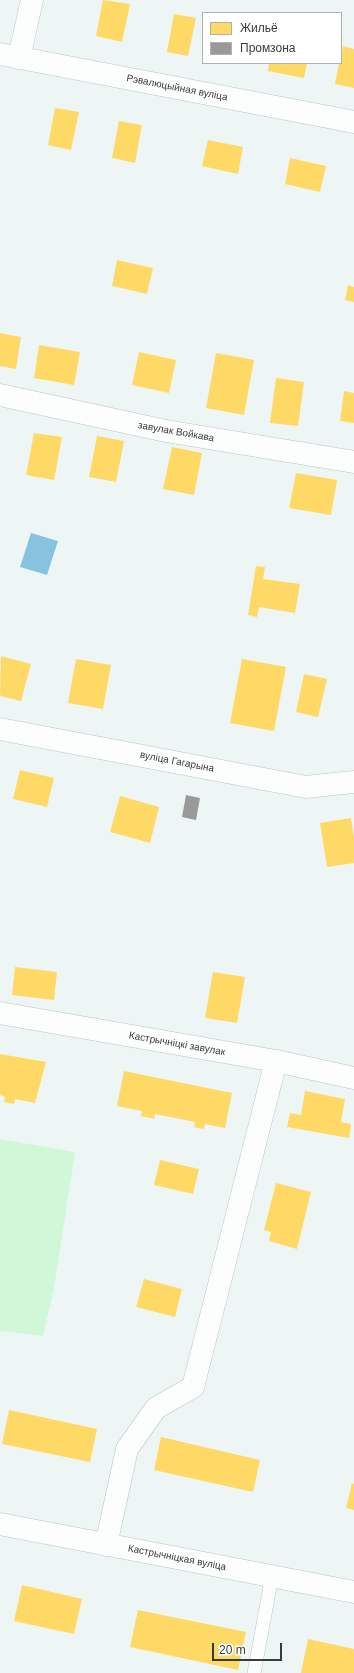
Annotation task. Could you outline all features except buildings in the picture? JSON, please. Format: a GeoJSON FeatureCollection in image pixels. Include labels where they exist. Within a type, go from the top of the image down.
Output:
{"type":"FeatureCollection","features":[{"type":"Feature","properties":{"kind":"street"},"geometry":{"type":"LineString","coordinates":[[10,56],[32,0]]}},
{"type":"Feature","properties":{"kind":"street","name":"Рэвалюцыйная вуліца"},"geometry":{"type":"LineString","coordinates":[[10,56],[354,122]]}},
{"type":"Feature","properties":{"kind":"street","name":"завулак Войкава"},"geometry":{"type":"LineString","coordinates":[[0,396],[166,431],[354,462]]}},
{"type":"Feature","properties":{"kind":"street","name":"вуліца Гагарына"},"geometry":{"type":"LineString","coordinates":[[0,729],[306,787],[354,782]]}},
{"type":"Feature","properties":{"kind":"street","name":"Кастрычніцкі завулак"},"geometry":{"type":"LineString","coordinates":[[0,1014],[276,1061],[354,1078]]}},
{"type":"Feature","properties":{"kind":"street"},"geometry":{"type":"LineString","coordinates":[[106,1544],[127,1449],[156,1408],[193,1387],[276,1061]]}},
{"type":"Feature","properties":{"kind":"street","name":"Кастрычніцкая вуліца"},"geometry":{"type":"LineString","coordinates":[[0,1524],[354,1592]]}},
{"type":"Feature","properties":{"kind":"lane"},"geometry":{"type":"LineString","coordinates":[[254,1673],[272,1576]]}},
{"type":"Feature","properties":{"kind":"green space"},"geometry":{"type":"Polygon","coordinates":[[[0,1139],[75,1152],[54,1288],[43,1336],[0,1331],[0,1139]]]}},
{"type":"Feature","properties":{"kind":"water"},"geometry":{"type":"Polygon","coordinates":[[[31,533],[58,541],[47,575],[20,567],[31,533]]]}}]}
